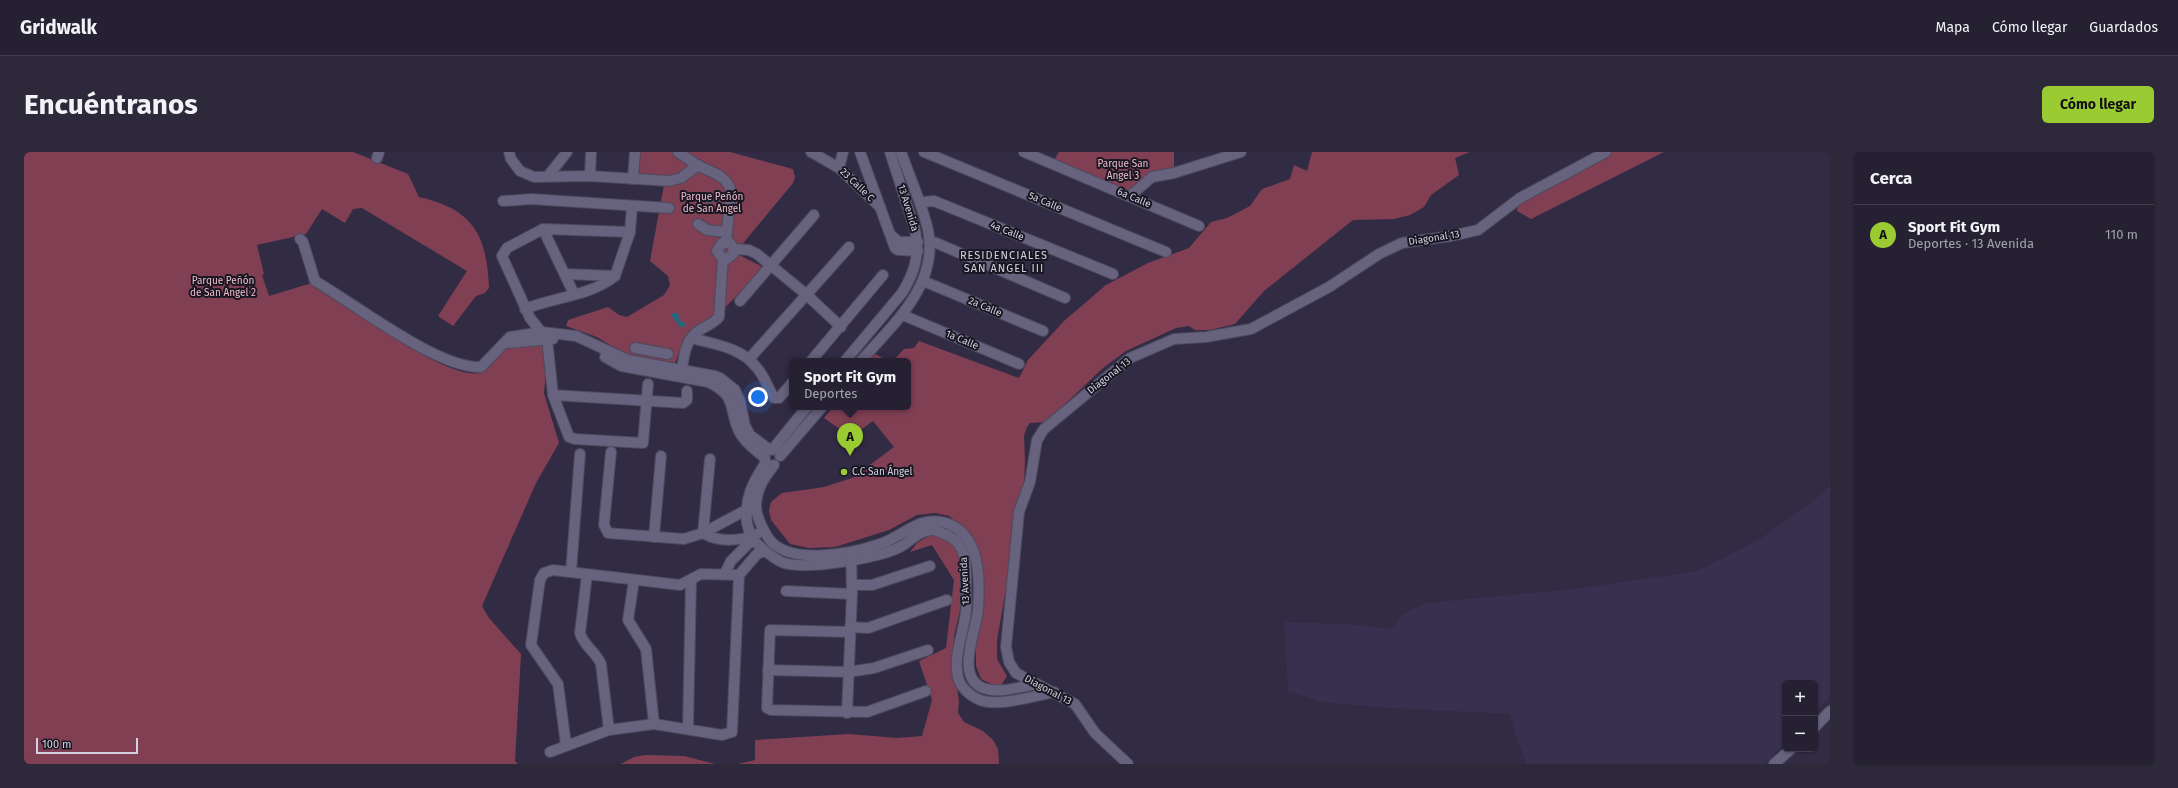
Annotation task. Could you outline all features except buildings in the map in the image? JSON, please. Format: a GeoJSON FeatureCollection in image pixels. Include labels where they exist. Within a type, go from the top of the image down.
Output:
{"type":"FeatureCollection","features":[{"type":"Feature","properties":{"kind":"street"},"geometry":{"type":"LineString","coordinates":[[509,152],[511,159],[520,171],[534,177],[590,176],[676,180],[698,165]]}},
{"type":"Feature","properties":{"kind":"street"},"geometry":{"type":"LineString","coordinates":[[548,176],[567,152]]}},
{"type":"Feature","properties":{"kind":"street"},"geometry":{"type":"LineString","coordinates":[[590,176],[591,152]]}},
{"type":"Feature","properties":{"kind":"street"},"geometry":{"type":"LineString","coordinates":[[633,179],[635,152]]}},
{"type":"Feature","properties":{"kind":"street"},"geometry":{"type":"LineString","coordinates":[[678,152],[698,165],[716,173],[728,183],[731,191],[727,232],[729,253],[725,314],[722,322],[700,337],[692,338],[686,347],[681,373]]}},
{"type":"Feature","properties":{"kind":"street","name":"23 Calle C"},"geometry":{"type":"LineString","coordinates":[[811,152],[839,168],[881,208]]}},
{"type":"Feature","properties":{"kind":"street"},"geometry":{"type":"LineString","coordinates":[[839,168],[843,152]]}},
{"type":"Feature","properties":{"kind":"street"},"geometry":{"type":"LineString","coordinates":[[860,152],[892,236],[899,242],[918,246]]}},
{"type":"Feature","properties":{"kind":"street","name":"13 Avenida"},"geometry":{"type":"LineString","coordinates":[[848,358],[902,293],[914,268],[918,246],[912,218],[892,152]]}},
{"type":"Feature","properties":{"kind":"street","name":"13 Avenida"},"geometry":{"type":"LineString","coordinates":[[864,358],[914,298],[924,281],[930,255],[928,229],[901,152]]}},
{"type":"Feature","properties":{"kind":"street"},"geometry":{"type":"LineString","coordinates":[[873,348],[884,342],[905,316],[928,283],[934,242],[931,227],[906,152]]}},
{"type":"Feature","properties":{"kind":"street","name":"5a Calle"},"geometry":{"type":"LineString","coordinates":[[924,152],[1166,252]]}},
{"type":"Feature","properties":{"kind":"street","name":"6a Calle"},"geometry":{"type":"LineString","coordinates":[[1025,152],[1199,226]]}},
{"type":"Feature","properties":{"kind":"street"},"geometry":{"type":"LineString","coordinates":[[1130,196],[1152,177],[1174,173],[1242,152]]}},
{"type":"Feature","properties":{"kind":"street","name":"Diagonal 13"},"geometry":{"type":"LineString","coordinates":[[1128,764],[1095,733],[1074,704],[1016,673],[1009,662],[1006,647],[1019,512],[1030,482],[1037,440],[1044,428],[1130,358],[1174,339],[1206,337],[1251,329],[1329,288],[1379,254],[1402,243],[1451,236],[1478,230],[1520,198],[1606,152]]}},
{"type":"Feature","properties":{"kind":"street"},"geometry":{"type":"LineString","coordinates":[[503,201],[531,199],[670,208]]}},
{"type":"Feature","properties":{"kind":"street","name":"4a Calle"},"geometry":{"type":"LineString","coordinates":[[923,202],[934,201],[1113,274]]}},
{"type":"Feature","properties":{"kind":"street"},"geometry":{"type":"LineString","coordinates":[[526,309],[541,302],[593,289],[615,276],[630,232],[632,206]]}},
{"type":"Feature","properties":{"kind":"street"},"geometry":{"type":"LineString","coordinates":[[740,301],[814,215]]}},
{"type":"Feature","properties":{"kind":"street"},"geometry":{"type":"LineString","coordinates":[[698,224],[707,230],[727,232]]}},
{"type":"Feature","properties":{"kind":"street"},"geometry":{"type":"LineString","coordinates":[[630,232],[543,228],[507,248],[502,256],[530,318],[545,336],[553,395],[569,437],[639,444],[643,443],[648,384]]}},
{"type":"Feature","properties":{"kind":"street"},"geometry":{"type":"LineString","coordinates":[[543,228],[574,294]]}},
{"type":"Feature","properties":{"kind":"street"},"geometry":{"type":"LineString","coordinates":[[300,239],[303,242],[315,281],[416,345],[454,362],[472,367],[481,367],[503,343],[545,336],[573,342],[599,352],[621,366],[640,367],[681,373],[719,387],[730,400],[737,428],[743,439],[771,457]]}},
{"type":"Feature","properties":{"kind":"street"},"geometry":{"type":"LineString","coordinates":[[934,242],[1065,298]]}},
{"type":"Feature","properties":{"kind":"street"},"geometry":{"type":"LineString","coordinates":[[749,359],[849,247]]}},
{"type":"Feature","properties":{"kind":"street"},"geometry":{"type":"LineString","coordinates":[[729,253],[747,255],[769,268],[805,297],[839,329]]}},
{"type":"Feature","properties":{"kind":"street"},"geometry":{"type":"LineString","coordinates":[[565,274],[615,276]]}},
{"type":"Feature","properties":{"kind":"street"},"geometry":{"type":"LineString","coordinates":[[814,358],[883,275]]}},
{"type":"Feature","properties":{"kind":"street","name":"2a Calle"},"geometry":{"type":"LineString","coordinates":[[928,283],[1043,331]]}},
{"type":"Feature","properties":{"kind":"street","name":"1a Calle"},"geometry":{"type":"LineString","coordinates":[[905,316],[1019,364]]}},
{"type":"Feature","properties":{"kind":"street"},"geometry":{"type":"LineString","coordinates":[[692,338],[727,347],[749,359],[768,383],[774,398],[779,398],[789,386]]}},
{"type":"Feature","properties":{"kind":"street"},"geometry":{"type":"LineString","coordinates":[[640,367],[640,349],[668,354]]}},
{"type":"Feature","properties":{"kind":"street"},"geometry":{"type":"LineString","coordinates":[[553,395],[686,402],[687,391]]}},
{"type":"Feature","properties":{"kind":"street","name":"13 Avenida"},"geometry":{"type":"LineString","coordinates":[[805,410],[752,483],[746,510],[752,538],[765,551],[783,563],[798,566],[851,555],[880,554],[900,547],[916,535],[931,530],[956,540],[962,548],[966,561],[966,610],[957,658],[958,677],[964,690],[979,700],[994,703],[1054,692]]}},
{"type":"Feature","properties":{"kind":"street","name":"13 Avenida"},"geometry":{"type":"LineString","coordinates":[[819,410],[771,457],[759,485],[756,509],[770,542],[781,550],[795,555],[833,558]]}},
{"type":"Feature","properties":{"kind":"street"},"geometry":{"type":"LineString","coordinates":[[611,452],[605,530],[608,533],[684,539],[703,534],[746,510],[756,509]]}},
{"type":"Feature","properties":{"kind":"street"},"geometry":{"type":"LineString","coordinates":[[571,572],[580,454]]}},
{"type":"Feature","properties":{"kind":"street"},"geometry":{"type":"LineString","coordinates":[[654,537],[662,456]]}},
{"type":"Feature","properties":{"kind":"street"},"geometry":{"type":"LineString","coordinates":[[703,534],[710,459]]}},
{"type":"Feature","properties":{"kind":"street","name":"13 Avenida"},"geometry":{"type":"LineString","coordinates":[[851,555],[880,544],[913,526],[931,520],[948,524],[962,532],[971,544],[976,560],[978,611],[968,656],[970,674],[974,682],[982,688],[999,691],[1036,684]]}},
{"type":"Feature","properties":{"kind":"street"},"geometry":{"type":"LineString","coordinates":[[725,573],[731,561],[752,538],[764,530]]}},
{"type":"Feature","properties":{"kind":"street"},"geometry":{"type":"LineString","coordinates":[[703,534],[723,539],[744,540],[752,538]]}},
{"type":"Feature","properties":{"kind":"street"},"geometry":{"type":"LineString","coordinates":[[550,752],[609,730],[654,724],[688,728],[722,735],[732,732],[734,721],[738,575],[757,554],[765,551]]}},
{"type":"Feature","properties":{"kind":"street"},"geometry":{"type":"LineString","coordinates":[[847,713],[852,589],[851,555]]}},
{"type":"Feature","properties":{"kind":"street"},"geometry":{"type":"LineString","coordinates":[[786,591],[852,589],[872,585],[930,566]]}},
{"type":"Feature","properties":{"kind":"street"},"geometry":{"type":"LineString","coordinates":[[566,745],[558,684],[531,645],[540,580],[544,573],[553,570],[680,585],[691,581],[701,574],[725,573],[738,575]]}},
{"type":"Feature","properties":{"kind":"street"},"geometry":{"type":"LineString","coordinates":[[587,575],[580,633],[601,664],[609,730]]}},
{"type":"Feature","properties":{"kind":"street"},"geometry":{"type":"LineString","coordinates":[[634,580],[628,620],[646,649],[654,724]]}},
{"type":"Feature","properties":{"kind":"street"},"geometry":{"type":"LineString","coordinates":[[688,728],[691,581]]}},
{"type":"Feature","properties":{"kind":"street"},"geometry":{"type":"LineString","coordinates":[[926,691],[867,712],[847,713],[771,710],[767,708],[770,630],[850,630],[868,628],[947,600]]}},
{"type":"Feature","properties":{"kind":"street"},"geometry":{"type":"LineString","coordinates":[[768,670],[848,672],[874,668],[928,650]]}},
{"type":"Feature","properties":{"kind":"street"},"geometry":{"type":"LineString","coordinates":[[1818,724],[1830,711]]}},
{"type":"Feature","properties":{"kind":"street"},"geometry":{"type":"LineString","coordinates":[[1774,764],[1788,752]]}},
{"type":"Feature","properties":{"kind":"shaded area"},"geometry":{"type":"Polygon","coordinates":[[[1830,484],[1830,697],[1818,709],[1818,680],[1782,680],[1782,746],[1765,764],[1526,764],[1509,714],[1391,708],[1322,702],[1288,691],[1284,622],[1348,624],[1394,629],[1400,616],[1426,603],[1574,589],[1698,571],[1760,539],[1822,494],[1830,484]]]}},
{"type":"Feature","properties":{"kind":"green space","name":"Parque Peñón de San Angel 2"},"geometry":{"type":"Polygon","coordinates":[[[24,152],[353,152],[408,174],[419,197],[437,202],[452,209],[464,217],[474,227],[485,253],[489,288],[485,293],[476,296],[453,326],[438,316],[467,271],[362,208],[353,209],[345,223],[322,209],[306,234],[257,245],[264,274],[262,275],[269,296],[312,283],[420,353],[443,365],[463,372],[479,373],[483,371],[494,362],[505,347],[545,340],[546,372],[544,393],[559,443],[536,483],[482,606],[489,618],[521,654],[515,761],[518,764],[24,764],[24,152]]]}},
{"type":"Feature","properties":{"kind":"green space","name":"Parque Peñón de San Angel"},"geometry":{"type":"Polygon","coordinates":[[[637,152],[730,152],[793,169],[795,177],[793,183],[740,247],[738,253],[739,255],[761,266],[762,269],[756,277],[716,316],[688,334],[683,342],[675,363],[627,356],[597,337],[566,326],[568,320],[608,307],[619,315],[627,317],[664,295],[670,285],[668,276],[650,261],[664,185],[638,181],[637,152]]]}},
{"type":"Feature","properties":{"kind":"green space","name":"Parque San Angel 3"},"geometry":{"type":"Polygon","coordinates":[[[1059,152],[1174,152],[1174,169],[1152,174],[1138,182],[1127,192],[1054,160],[1059,152]]]}},
{"type":"Feature","properties":{"kind":"green space"},"geometry":{"type":"Polygon","coordinates":[[[1312,152],[1470,152],[1455,158],[1459,175],[1431,195],[1424,207],[1410,215],[1394,219],[1353,220],[1264,291],[1235,324],[1210,330],[1195,330],[1189,326],[1176,328],[1126,351],[1103,368],[1046,422],[1030,423],[1024,436],[1024,487],[997,640],[997,659],[1007,676],[1001,685],[993,685],[981,679],[976,666],[976,637],[980,585],[964,529],[949,516],[935,513],[917,515],[889,530],[835,547],[809,548],[790,544],[771,520],[769,510],[771,502],[782,493],[824,487],[852,478],[894,447],[873,421],[851,437],[824,418],[831,410],[911,410],[911,358],[896,358],[904,349],[914,348],[919,341],[1019,378],[1028,360],[1064,321],[1106,285],[1148,263],[1189,248],[1211,222],[1227,218],[1250,206],[1262,189],[1290,179],[1294,165],[1307,171],[1312,152]]]}},
{"type":"Feature","properties":{"kind":"green space"},"geometry":{"type":"Polygon","coordinates":[[[1604,152],[1664,152],[1531,219],[1517,211],[1519,199],[1604,152]]]}},
{"type":"Feature","properties":{"kind":"green space"},"geometry":{"type":"Polygon","coordinates":[[[875,354],[883,358],[872,358],[875,354]]]}},
{"type":"Feature","properties":{"kind":"green space"},"geometry":{"type":"Polygon","coordinates":[[[933,533],[950,539],[959,553],[963,566],[960,610],[954,636],[953,661],[959,701],[958,713],[964,722],[983,731],[993,740],[998,749],[999,764],[738,764],[755,760],[755,740],[849,734],[897,738],[922,736],[932,700],[919,661],[946,648],[954,580],[932,545],[910,552],[917,543],[933,533]]]}},
{"type":"Feature","properties":{"kind":"green space"},"geometry":{"type":"Polygon","coordinates":[[[646,755],[684,756],[715,764],[621,764],[634,757],[646,755]]]}},
{"type":"Feature","properties":{"kind":"water"},"geometry":{"type":"Polygon","coordinates":[[[706,196],[710,196],[713,200],[721,198],[721,201],[707,203],[704,200],[706,196]]]}},
{"type":"Feature","properties":{"kind":"water"},"geometry":{"type":"Polygon","coordinates":[[[673,313],[678,313],[680,321],[685,323],[685,327],[680,327],[671,315],[673,313]]]}},
{"type":"Feature","properties":{"kind":"place","name":"Sport Fit Gym"},"geometry":{"type":"Point","coordinates":[850,456]}},
{"type":"Feature","properties":{"kind":"place","name":"C.C San Ángel"},"geometry":{"type":"Point","coordinates":[844,472]}},
{"type":"Feature","properties":{"kind":"district","name":"RESIDENCIALES SAN ANGEL III"},"geometry":{"type":"Point","coordinates":[1004,261]}}]}
